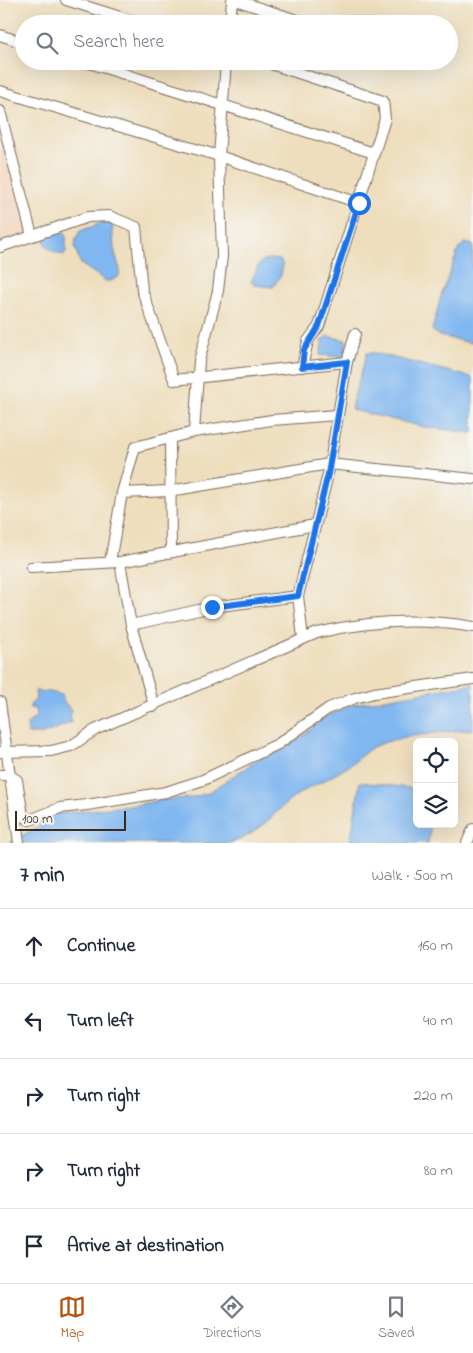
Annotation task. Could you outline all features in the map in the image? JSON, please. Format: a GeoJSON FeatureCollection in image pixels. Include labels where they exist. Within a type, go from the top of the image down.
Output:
{"type":"FeatureCollection","features":[{"type":"Feature","properties":{"kind":"street"},"geometry":{"type":"LineString","coordinates":[[66,0],[114,15]]}},
{"type":"Feature","properties":{"kind":"street"},"geometry":{"type":"LineString","coordinates":[[232,15],[234,0],[282,15]]}},
{"type":"Feature","properties":{"kind":"street"},"geometry":{"type":"LineString","coordinates":[[0,36],[15,40]]}},
{"type":"Feature","properties":{"kind":"street"},"geometry":{"type":"LineString","coordinates":[[113,70],[222,103],[374,153]]}},
{"type":"Feature","properties":{"kind":"street"},"geometry":{"type":"LineString","coordinates":[[194,432],[197,378],[218,291],[222,256],[219,156],[225,70]]}},
{"type":"Feature","properties":{"kind":"street"},"geometry":{"type":"LineString","coordinates":[[290,70],[383,100],[385,119],[319,326],[304,350],[302,367]]}},
{"type":"Feature","properties":{"kind":"street"},"geometry":{"type":"LineString","coordinates":[[0,91],[219,156],[359,203]]}},
{"type":"Feature","properties":{"kind":"street"},"geometry":{"type":"LineString","coordinates":[[0,110],[32,236]]}},
{"type":"Feature","properties":{"kind":"street"},"geometry":{"type":"LineString","coordinates":[[0,247],[88,217],[109,216],[136,227],[142,290],[174,380],[347,362]]}},
{"type":"Feature","properties":{"kind":"street"},"geometry":{"type":"LineString","coordinates":[[303,638],[298,596],[329,464],[347,362],[355,334]]}},
{"type":"Feature","properties":{"kind":"street"},"geometry":{"type":"LineString","coordinates":[[154,706],[115,562],[122,493],[135,447],[194,432],[272,420],[337,415]]}},
{"type":"Feature","properties":{"kind":"street"},"geometry":{"type":"LineString","coordinates":[[170,438],[171,551]]}},
{"type":"Feature","properties":{"kind":"street"},"geometry":{"type":"LineString","coordinates":[[122,493],[170,491],[329,464],[473,479]]}},
{"type":"Feature","properties":{"kind":"street"},"geometry":{"type":"LineString","coordinates":[[31,567],[115,562],[315,525]]}},
{"type":"Feature","properties":{"kind":"street"},"geometry":{"type":"LineString","coordinates":[[131,625],[212,607],[298,596]]}},
{"type":"Feature","properties":{"kind":"street"},"geometry":{"type":"LineString","coordinates":[[3,752],[51,752],[71,746],[95,730],[154,706],[303,638],[350,625],[390,622],[473,627]]}},
{"type":"Feature","properties":{"kind":"street"},"geometry":{"type":"LineString","coordinates":[[4,775],[18,783],[23,816],[30,820],[60,808],[166,792],[203,780],[278,744],[328,708],[349,700],[374,693],[473,678]]}},
{"type":"Feature","properties":{"kind":"street"},"geometry":{"type":"LineString","coordinates":[[0,702],[4,775],[18,843]]}},
{"type":"Feature","properties":{"kind":"street"},"geometry":{"type":"LineString","coordinates":[[467,843],[473,829]]}},
{"type":"Feature","properties":{"kind":"shaded area"},"geometry":{"type":"Polygon","coordinates":[[[0,127],[28,234],[0,243],[0,127]]]}},
{"type":"Feature","properties":{"kind":"water"},"geometry":{"type":"Polygon","coordinates":[[[102,223],[112,223],[114,249],[120,270],[119,276],[111,281],[106,281],[81,264],[75,248],[76,239],[80,231],[102,223]]]}},
{"type":"Feature","properties":{"kind":"water"},"geometry":{"type":"Polygon","coordinates":[[[61,232],[66,234],[66,253],[63,255],[49,248],[44,239],[48,235],[61,232]]]}},
{"type":"Feature","properties":{"kind":"water"},"geometry":{"type":"Polygon","coordinates":[[[465,243],[473,245],[472,343],[439,336],[432,330],[442,293],[459,248],[465,243]]]}},
{"type":"Feature","properties":{"kind":"water"},"geometry":{"type":"Polygon","coordinates":[[[263,260],[280,260],[283,265],[281,275],[273,287],[254,285],[251,282],[258,266],[263,260]]]}},
{"type":"Feature","properties":{"kind":"water"},"geometry":{"type":"Polygon","coordinates":[[[327,336],[346,340],[346,354],[342,357],[320,355],[323,340],[327,336]]]}},
{"type":"Feature","properties":{"kind":"water"},"geometry":{"type":"Polygon","coordinates":[[[367,353],[375,353],[471,377],[473,379],[473,433],[424,427],[353,410],[351,407],[367,353]]]}},
{"type":"Feature","properties":{"kind":"water"},"geometry":{"type":"Polygon","coordinates":[[[473,684],[473,729],[410,736],[375,746],[351,765],[297,795],[265,823],[240,840],[229,843],[9,843],[43,824],[53,814],[191,798],[208,793],[260,758],[281,751],[302,737],[322,719],[350,705],[473,684]]]}},
{"type":"Feature","properties":{"kind":"water"},"geometry":{"type":"Polygon","coordinates":[[[35,691],[62,695],[63,701],[72,711],[70,715],[72,722],[43,734],[28,734],[27,724],[36,717],[36,709],[30,708],[30,705],[36,699],[35,691]]]}},
{"type":"Feature","properties":{"kind":"water"},"geometry":{"type":"Polygon","coordinates":[[[360,782],[413,789],[413,828],[430,828],[428,843],[350,843],[360,782]]]}},
{"type":"Feature","properties":{"kind":"route"},"geometry":{"type":"LineString","coordinates":[[212,607],[298,596],[308,547],[328,474],[347,362],[302,367],[304,350],[319,326],[359,203]]}}]}
